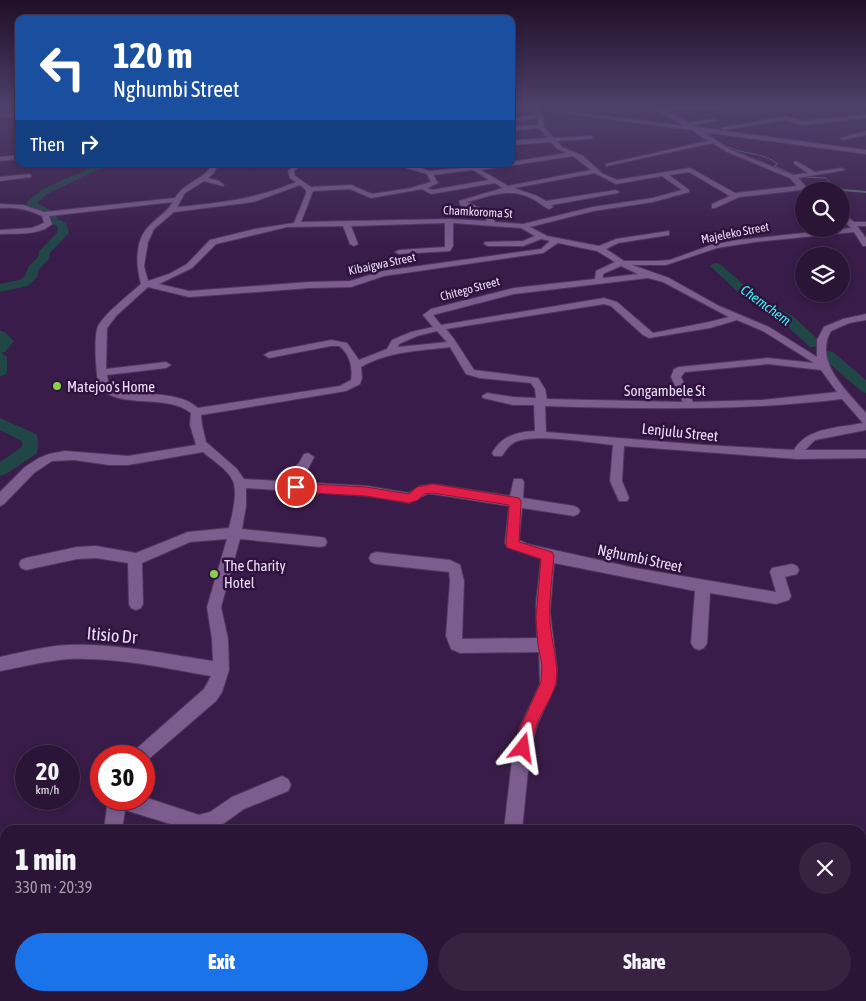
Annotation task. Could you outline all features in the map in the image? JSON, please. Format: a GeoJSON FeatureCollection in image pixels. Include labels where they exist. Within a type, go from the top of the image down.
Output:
{"type":"FeatureCollection","features":[{"type":"Feature","properties":{"kind":"street"},"geometry":{"type":"LineString","coordinates":[[515,163],[574,154],[593,168],[618,182],[690,170],[737,195]]}},
{"type":"Feature","properties":{"kind":"street"},"geometry":{"type":"LineString","coordinates":[[492,223],[487,215],[464,204],[463,201],[507,188],[655,154]]}},
{"type":"Feature","properties":{"kind":"street"},"geometry":{"type":"LineString","coordinates":[[738,154],[792,177],[798,182]]}},
{"type":"Feature","properties":{"kind":"street"},"geometry":{"type":"LineString","coordinates":[[0,159],[15,157]]}},
{"type":"Feature","properties":{"kind":"street"},"geometry":{"type":"LineString","coordinates":[[796,163],[812,172]]}},
{"type":"Feature","properties":{"kind":"street"},"geometry":{"type":"LineString","coordinates":[[608,165],[619,171],[646,177]]}},
{"type":"Feature","properties":{"kind":"street"},"geometry":{"type":"LineString","coordinates":[[148,284],[140,266],[144,242],[155,223],[174,205],[182,192],[212,172],[214,167]]}},
{"type":"Feature","properties":{"kind":"street"},"geometry":{"type":"LineString","coordinates":[[295,167],[291,174],[310,189],[351,187],[370,196],[423,187],[435,183],[429,173]]}},
{"type":"Feature","properties":{"kind":"street"},"geometry":{"type":"LineString","coordinates":[[408,167],[429,173],[489,167]]}},
{"type":"Feature","properties":{"kind":"street"},"geometry":{"type":"LineString","coordinates":[[473,167],[507,188],[533,196],[565,216]]}},
{"type":"Feature","properties":{"kind":"street"},"geometry":{"type":"LineString","coordinates":[[792,177],[812,172],[842,170]]}},
{"type":"Feature","properties":{"kind":"street"},"geometry":{"type":"LineString","coordinates":[[523,226],[540,220],[593,209],[653,200],[687,191],[663,174]]}},
{"type":"Feature","properties":{"kind":"street"},"geometry":{"type":"LineString","coordinates":[[0,179],[29,176]]}},
{"type":"Feature","properties":{"kind":"street"},"geometry":{"type":"LineString","coordinates":[[201,178],[216,181],[221,185]]}},
{"type":"Feature","properties":{"kind":"street"},"geometry":{"type":"LineString","coordinates":[[423,187],[431,192],[496,181]]}},
{"type":"Feature","properties":{"kind":"street"},"geometry":{"type":"LineString","coordinates":[[0,206],[25,206],[44,214],[251,201],[274,195],[300,183]]}},
{"type":"Feature","properties":{"kind":"street"},"geometry":{"type":"LineString","coordinates":[[297,225],[299,214],[309,197],[310,189]]}},
{"type":"Feature","properties":{"kind":"street"},"geometry":{"type":"LineString","coordinates":[[715,206],[737,195],[795,191]]}},
{"type":"Feature","properties":{"kind":"street"},"geometry":{"type":"LineString","coordinates":[[543,204],[616,192]]}},
{"type":"Feature","properties":{"kind":"street"},"geometry":{"type":"LineString","coordinates":[[0,232],[47,226],[48,223],[44,214]]}},
{"type":"Feature","properties":{"kind":"street"},"geometry":{"type":"LineString","coordinates":[[399,252],[447,249],[449,246],[449,221]]}},
{"type":"Feature","properties":{"kind":"street","name":"Chamkoroma St"},"geometry":{"type":"LineString","coordinates":[[101,373],[102,328],[114,313],[148,284],[184,270],[195,262],[206,247],[218,240],[271,227],[449,221],[523,226],[540,236],[600,249],[620,262],[648,275],[670,282],[690,294],[783,338],[824,366]]}},
{"type":"Feature","properties":{"kind":"street"},"geometry":{"type":"LineString","coordinates":[[346,223],[354,244]]}},
{"type":"Feature","properties":{"kind":"street"},"geometry":{"type":"LineString","coordinates":[[850,223],[866,244]]}},
{"type":"Feature","properties":{"kind":"street","name":"Majeleko Street"},"geometry":{"type":"LineString","coordinates":[[620,262],[666,263],[712,247],[866,224]]}},
{"type":"Feature","properties":{"kind":"street"},"geometry":{"type":"LineString","coordinates":[[600,249],[615,242],[666,233]]}},
{"type":"Feature","properties":{"kind":"street"},"geometry":{"type":"LineString","coordinates":[[488,244],[525,243],[536,240],[540,236]]}},
{"type":"Feature","properties":{"kind":"street","name":"Kibaigwa Street"},"geometry":{"type":"LineString","coordinates":[[148,284],[189,294],[309,285],[351,284],[390,273],[543,251],[557,240]]}},
{"type":"Feature","properties":{"kind":"street"},"geometry":{"type":"LineString","coordinates":[[599,281],[599,273],[620,262]]}},
{"type":"Feature","properties":{"kind":"street","name":"Chitego Street"},"geometry":{"type":"LineString","coordinates":[[540,402],[540,389],[534,380],[472,373],[453,344],[428,316],[432,312],[514,291],[648,275]]}},
{"type":"Feature","properties":{"kind":"street"},"geometry":{"type":"LineString","coordinates":[[391,352],[395,342],[402,338],[440,328],[607,301],[614,304],[652,336],[710,325],[737,317]]}},
{"type":"Feature","properties":{"kind":"street"},"geometry":{"type":"LineString","coordinates":[[866,317],[838,324],[824,332],[822,351],[824,366],[829,376],[866,420]]}},
{"type":"Feature","properties":{"kind":"street"},"geometry":{"type":"LineString","coordinates":[[196,412],[342,389],[356,382],[358,377],[356,365],[346,346],[341,344],[331,343],[269,355]]}},
{"type":"Feature","properties":{"kind":"street"},"geometry":{"type":"LineString","coordinates":[[356,365],[374,356],[391,352],[453,344]]}},
{"type":"Feature","properties":{"kind":"street"},"geometry":{"type":"LineString","coordinates":[[690,406],[676,376],[678,371],[683,369],[768,361],[824,366]]}},
{"type":"Feature","properties":{"kind":"street"},"geometry":{"type":"LineString","coordinates":[[153,745],[210,695],[216,687],[221,670],[220,639],[214,607],[235,533],[240,506],[240,483],[234,472],[223,461],[204,448],[197,432],[196,412],[190,406],[168,400],[110,391],[103,385],[101,373],[166,365]]}},
{"type":"Feature","properties":{"kind":"street","name":"Songambele St"},"geometry":{"type":"LineString","coordinates":[[487,396],[513,401],[690,406],[789,401],[844,395]]}},
{"type":"Feature","properties":{"kind":"street"},"geometry":{"type":"LineString","coordinates":[[540,402],[541,435]]}},
{"type":"Feature","properties":{"kind":"street"},"geometry":{"type":"LineString","coordinates":[[798,455],[803,444],[812,437],[866,426]]}},
{"type":"Feature","properties":{"kind":"street","name":"Lenjulu Street"},"geometry":{"type":"LineString","coordinates":[[498,453],[510,440],[517,437],[541,435],[732,453],[798,455],[866,454]]}},
{"type":"Feature","properties":{"kind":"street"},"geometry":{"type":"LineString","coordinates":[[619,442],[616,481],[623,498]]}},
{"type":"Feature","properties":{"kind":"street"},"geometry":{"type":"LineString","coordinates":[[0,500],[27,474],[48,458],[60,456],[116,461],[134,460],[204,448]]}},
{"type":"Feature","properties":{"kind":"street"},"geometry":{"type":"LineString","coordinates":[[282,486],[304,466],[308,457]]}},
{"type":"Feature","properties":{"kind":"street","name":"Nghumbi Street"},"geometry":{"type":"LineString","coordinates":[[518,482],[512,545],[548,556],[702,587],[781,598],[784,596],[777,572],[792,570]]}},
{"type":"Feature","properties":{"kind":"street"},"geometry":{"type":"LineString","coordinates":[[240,483],[366,492],[409,498],[414,497],[421,490],[433,489],[574,511]]}},
{"type":"Feature","properties":{"kind":"street"},"geometry":{"type":"LineString","coordinates":[[26,564],[77,553],[96,552],[135,559],[194,536],[235,533],[320,542]]}},
{"type":"Feature","properties":{"kind":"street"},"geometry":{"type":"LineString","coordinates":[[514,825],[523,748],[528,726],[545,693],[548,682],[549,665],[544,645],[543,618],[548,556]]}},
{"type":"Feature","properties":{"kind":"street"},"geometry":{"type":"LineString","coordinates":[[376,558],[450,566],[455,569],[457,581],[453,636],[456,644],[460,646],[544,645]]}},
{"type":"Feature","properties":{"kind":"street"},"geometry":{"type":"LineString","coordinates":[[135,559],[136,604]]}},
{"type":"Feature","properties":{"kind":"street"},"geometry":{"type":"LineString","coordinates":[[699,643],[703,600],[702,587]]}},
{"type":"Feature","properties":{"kind":"street","name":"Itisio Dr"},"geometry":{"type":"LineString","coordinates":[[0,664],[61,652],[78,652],[140,657],[221,670]]}},
{"type":"Feature","properties":{"kind":"street"},"geometry":{"type":"LineString","coordinates":[[155,809],[199,824],[214,820],[238,803],[282,785]]}},
{"type":"Feature","properties":{"kind":"street"},"geometry":{"type":"LineString","coordinates":[[114,825],[116,810]]}},
{"type":"Feature","properties":{"kind":"waterway"},"geometry":{"type":"LineString","coordinates":[[754,154],[772,160],[778,164],[774,166],[793,174]]}},
{"type":"Feature","properties":{"kind":"waterway"},"geometry":{"type":"LineString","coordinates":[[0,288],[24,283],[31,277],[33,268],[44,258],[43,253],[64,233],[62,224],[55,222],[48,213],[31,204],[44,192],[99,167]]}},
{"type":"Feature","properties":{"kind":"waterway"},"geometry":{"type":"LineString","coordinates":[[801,177],[826,178],[829,182]]}},
{"type":"Feature","properties":{"kind":"waterway"},"geometry":{"type":"LineString","coordinates":[[850,191],[866,192]]}},
{"type":"Feature","properties":{"kind":"waterway","name":"Chemchem"},"geometry":{"type":"LineString","coordinates":[[716,266],[753,299],[789,320],[815,344]]}},
{"type":"Feature","properties":{"kind":"waterway"},"geometry":{"type":"LineString","coordinates":[[0,335],[7,341],[0,349]]}},
{"type":"Feature","properties":{"kind":"waterway"},"geometry":{"type":"LineString","coordinates":[[828,355],[866,388]]}},
{"type":"Feature","properties":{"kind":"waterway"},"geometry":{"type":"LineString","coordinates":[[0,357],[0,372]]}},
{"type":"Feature","properties":{"kind":"waterway"},"geometry":{"type":"LineString","coordinates":[[0,423],[30,438],[30,450],[0,470]]}},
{"type":"Feature","properties":{"kind":"place","name":"Matejoo's Home"},"geometry":{"type":"Point","coordinates":[57,386]}},
{"type":"Feature","properties":{"kind":"place","name":"The Charity Hotel"},"geometry":{"type":"Point","coordinates":[214,574]}},
{"type":"Feature","properties":{"kind":"route"},"geometry":{"type":"LineString","coordinates":[[296,487],[366,492],[409,498],[428,488],[515,501],[512,545],[548,556],[543,618],[544,645],[549,665],[548,682],[545,693],[528,726],[523,748]]}}]}
